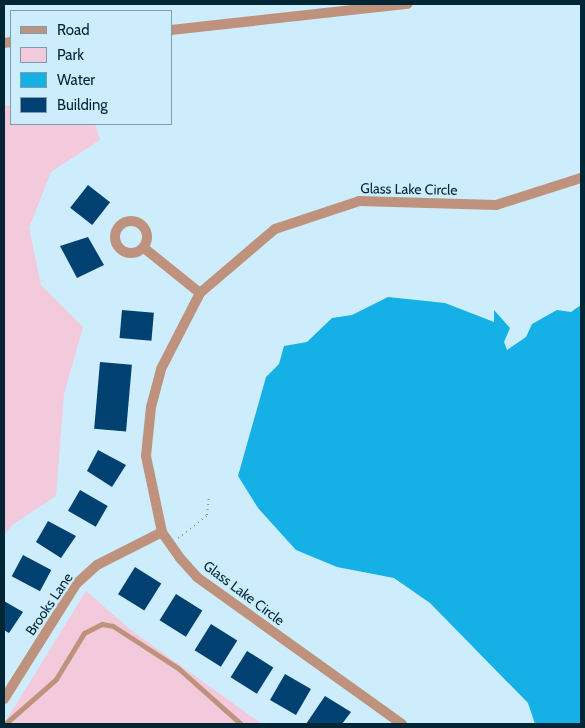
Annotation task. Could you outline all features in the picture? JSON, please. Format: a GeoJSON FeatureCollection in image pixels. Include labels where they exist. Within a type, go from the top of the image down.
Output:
{"type":"FeatureCollection","features":[{"type":"Feature","properties":{"kind":"street"},"geometry":{"type":"LineString","coordinates":[[172,30],[408,4]]}},
{"type":"Feature","properties":{"kind":"street","name":"Glass Lake Circle"},"geometry":{"type":"LineString","coordinates":[[402,724],[197,577],[162,532],[146,456],[151,407],[161,369],[200,293],[275,229],[331,208],[360,201],[496,205],[581,178]]}},
{"type":"Feature","properties":{"kind":"street"},"geometry":{"type":"LineString","coordinates":[[144,248],[200,293]]}},
{"type":"Feature","properties":{"kind":"street","name":"Brooks Lane"},"geometry":{"type":"LineString","coordinates":[[4,699],[76,584],[96,565],[162,532]]}},
{"type":"Feature","properties":{"kind":"lane"},"geometry":{"type":"LineString","coordinates":[[5,724],[56,679],[84,633],[102,624],[113,626],[178,668],[241,724]]}},
{"type":"Feature","properties":{"kind":"path"},"geometry":{"type":"LineString","coordinates":[[170,543],[202,521],[209,496]]}},
{"type":"Feature","properties":{"kind":"green space"},"geometry":{"type":"Polygon","coordinates":[[[10,105],[10,125],[95,125],[100,140],[51,172],[29,228],[41,285],[83,327],[64,394],[56,496],[12,525],[4,536],[4,106],[10,105]]]}},
{"type":"Feature","properties":{"kind":"green space"},"geometry":{"type":"Polygon","coordinates":[[[86,591],[131,630],[262,724],[4,724],[86,591]]]}},
{"type":"Feature","properties":{"kind":"water"},"geometry":{"type":"Polygon","coordinates":[[[388,297],[445,303],[494,322],[494,310],[510,328],[504,342],[507,350],[526,337],[532,324],[557,310],[571,312],[581,305],[581,724],[535,724],[528,703],[430,603],[394,578],[337,567],[296,550],[258,508],[238,476],[266,377],[279,364],[284,346],[307,342],[332,318],[352,315],[388,297]]]}},
{"type":"Feature","properties":{"kind":"building"},"geometry":{"type":"Polygon","coordinates":[[[88,185],[110,202],[92,225],[70,208],[88,185]]]}},
{"type":"Feature","properties":{"kind":"building"},"geometry":{"type":"Polygon","coordinates":[[[88,237],[104,265],[77,278],[60,246],[88,237]]]}},
{"type":"Feature","properties":{"kind":"building"},"geometry":{"type":"Polygon","coordinates":[[[122,310],[154,313],[151,341],[120,338],[122,310]]]}},
{"type":"Feature","properties":{"kind":"building"},"geometry":{"type":"Polygon","coordinates":[[[100,362],[132,365],[126,432],[94,429],[100,362]]]}},
{"type":"Feature","properties":{"kind":"building"},"geometry":{"type":"Polygon","coordinates":[[[98,450],[126,465],[112,487],[87,471],[98,450]]]}},
{"type":"Feature","properties":{"kind":"building"},"geometry":{"type":"Polygon","coordinates":[[[80,490],[108,506],[96,527],[68,511],[80,490]]]}},
{"type":"Feature","properties":{"kind":"building"},"geometry":{"type":"Polygon","coordinates":[[[48,521],[76,536],[61,558],[36,542],[48,521]]]}},
{"type":"Feature","properties":{"kind":"building"},"geometry":{"type":"Polygon","coordinates":[[[23,555],[51,570],[40,591],[12,576],[23,555]]]}},
{"type":"Feature","properties":{"kind":"building"},"geometry":{"type":"Polygon","coordinates":[[[135,567],[161,583],[144,611],[118,594],[135,567]]]}},
{"type":"Feature","properties":{"kind":"building"},"geometry":{"type":"Polygon","coordinates":[[[176,594],[202,610],[186,637],[160,620],[176,594]]]}},
{"type":"Feature","properties":{"kind":"building"},"geometry":{"type":"Polygon","coordinates":[[[4,601],[23,612],[9,633],[4,630],[4,601]]]}},
{"type":"Feature","properties":{"kind":"building"},"geometry":{"type":"Polygon","coordinates":[[[211,624],[237,640],[221,667],[195,650],[211,624]]]}},
{"type":"Feature","properties":{"kind":"building"},"geometry":{"type":"Polygon","coordinates":[[[247,651],[273,667],[257,694],[231,677],[247,651]]]}},
{"type":"Feature","properties":{"kind":"building"},"geometry":{"type":"Polygon","coordinates":[[[285,674],[311,689],[296,715],[270,700],[285,674]]]}},
{"type":"Feature","properties":{"kind":"building"},"geometry":{"type":"Polygon","coordinates":[[[325,696],[351,712],[342,724],[306,724],[325,696]]]}}]}
